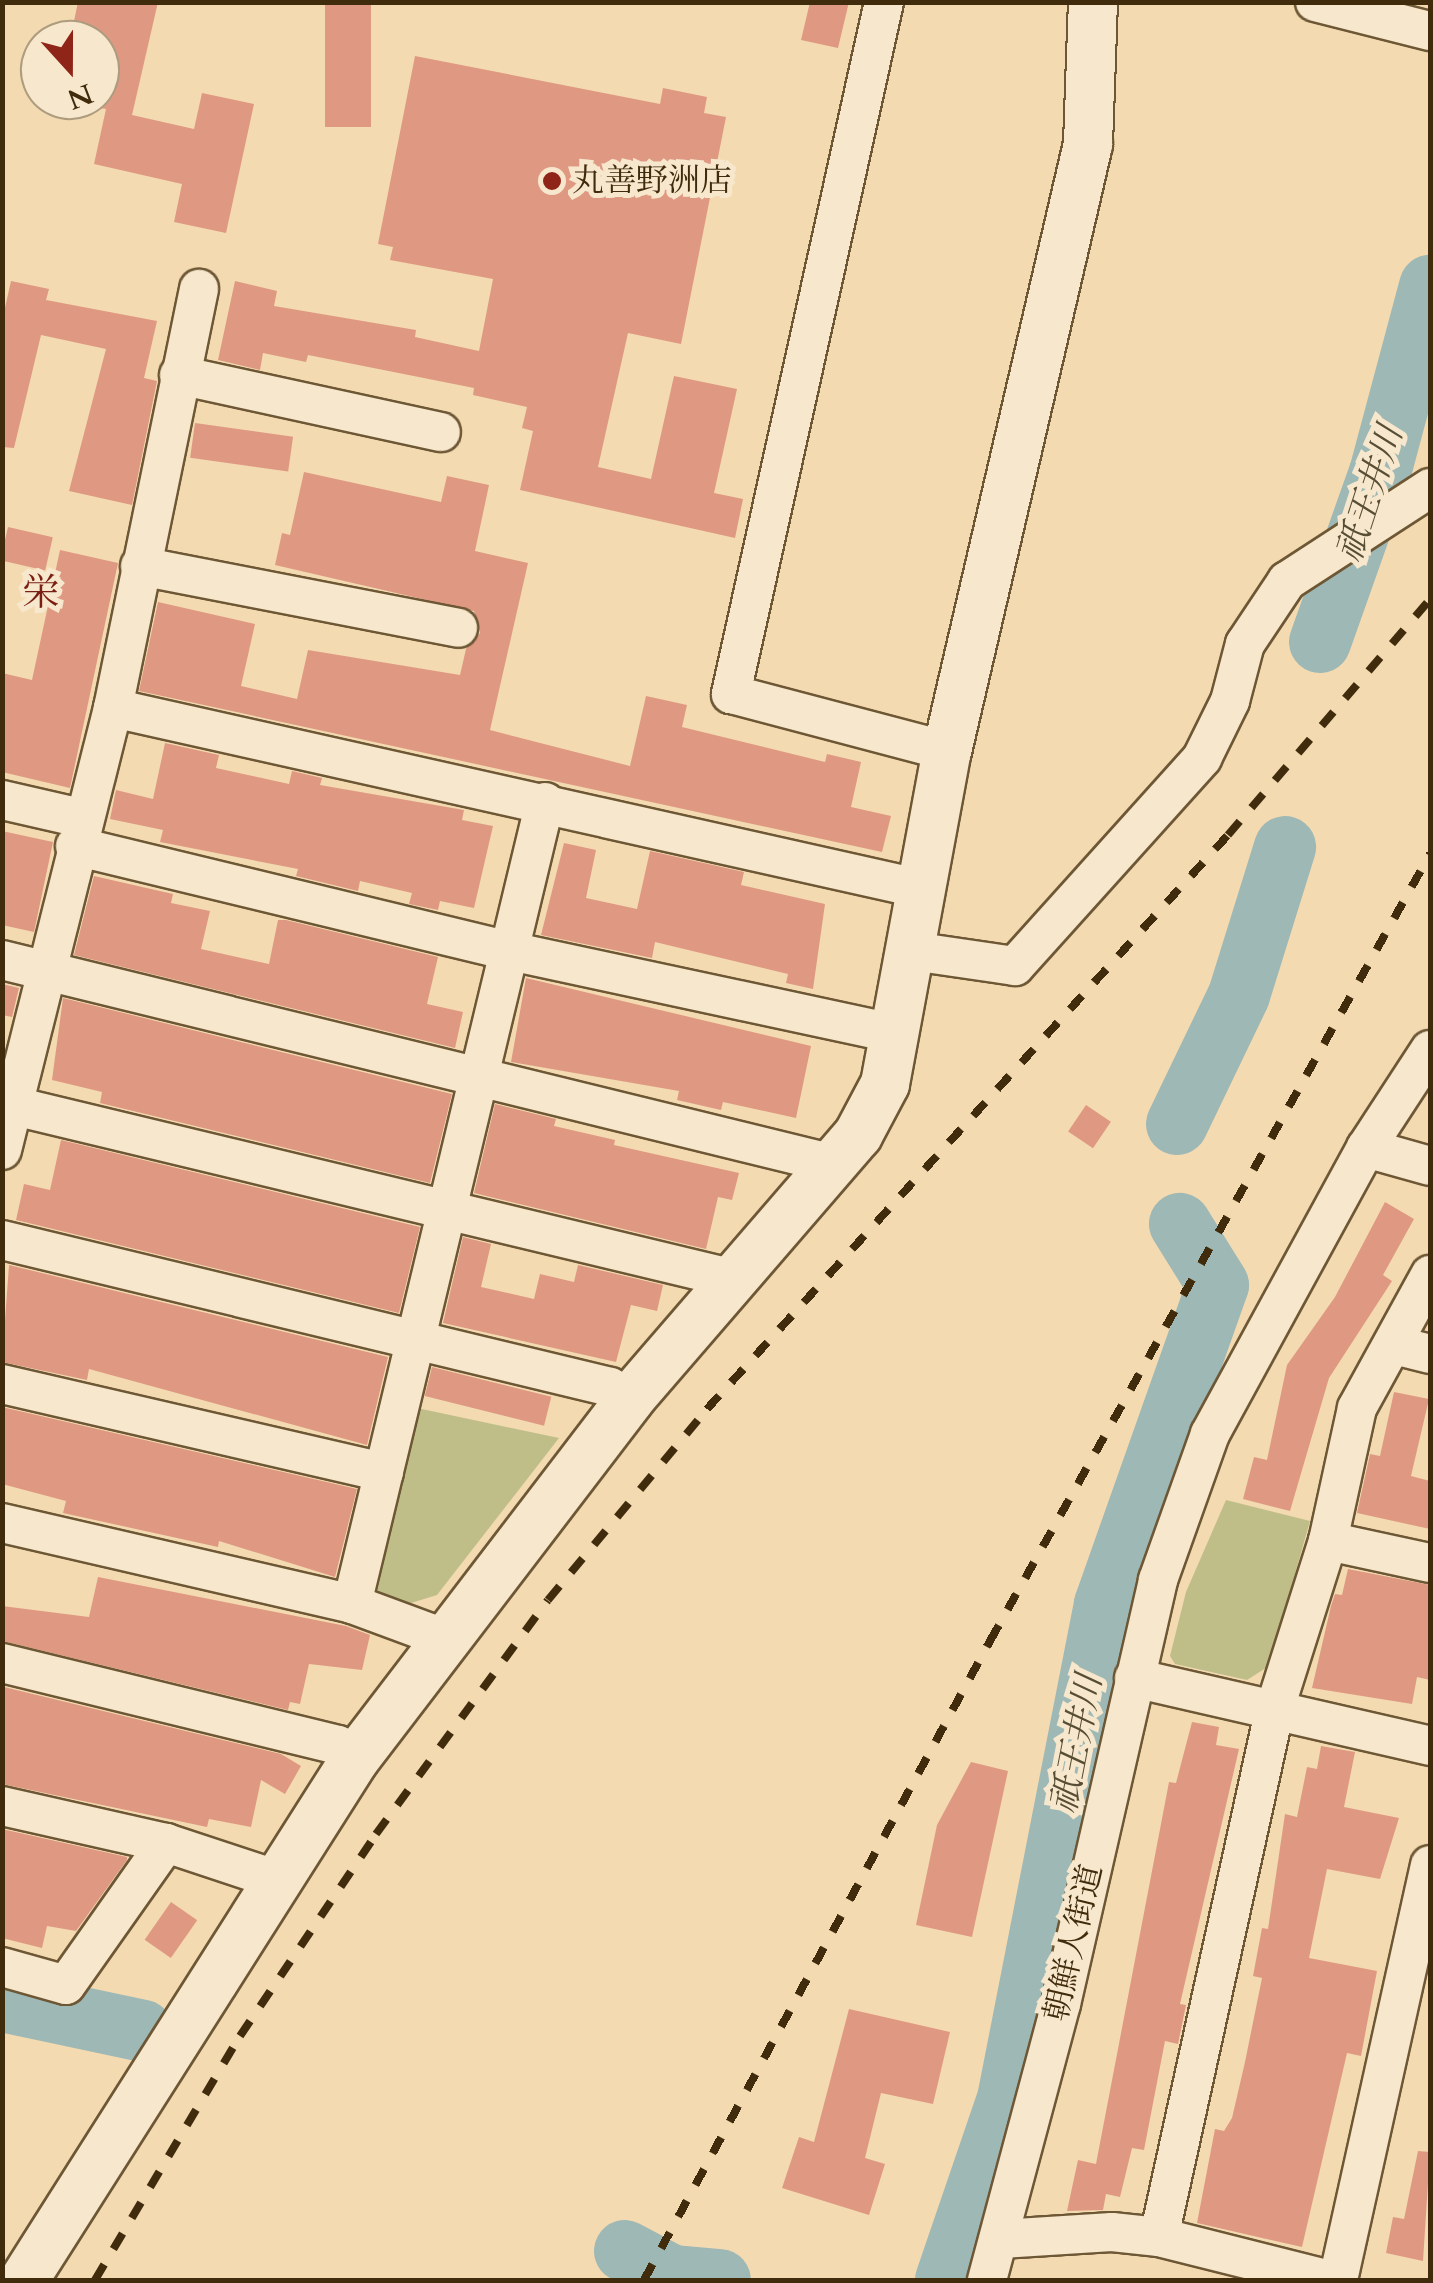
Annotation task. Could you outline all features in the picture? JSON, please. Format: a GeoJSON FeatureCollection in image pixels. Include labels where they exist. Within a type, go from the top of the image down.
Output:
{"type":"FeatureCollection","features":[{"type":"Feature","properties":{"kind":"street"},"geometry":{"type":"LineString","coordinates":[[884,2],[731,694],[947,750]]}},
{"type":"Feature","properties":{"kind":"street"},"geometry":{"type":"LineString","coordinates":[[24,2280],[275,1879],[356,1759],[444,1638],[630,1399],[832,1164],[885,1084],[947,750],[1088,144],[1093,2]]}},
{"type":"Feature","properties":{"kind":"street"},"geometry":{"type":"LineString","coordinates":[[1314,2],[1430,31]]}},
{"type":"Feature","properties":{"kind":"street"},"geometry":{"type":"LineString","coordinates":[[2,1150],[8,1104],[48,972],[78,832],[113,708],[199,289]]}},
{"type":"Feature","properties":{"kind":"street"},"geometry":{"type":"LineString","coordinates":[[179,374],[441,432]]}},
{"type":"Feature","properties":{"kind":"street"},"geometry":{"type":"LineString","coordinates":[[912,951],[1015,966],[1202,758],[1230,701],[1245,644],[1287,581],[1326,550],[1418,498]]}},
{"type":"Feature","properties":{"kind":"street"},"geometry":{"type":"LineString","coordinates":[[140,566],[458,628]]}},
{"type":"Feature","properties":{"kind":"street"},"geometry":{"type":"LineString","coordinates":[[113,708],[546,802],[922,890]]}},
{"type":"Feature","properties":{"kind":"street"},"geometry":{"type":"LineString","coordinates":[[2,800],[78,832],[510,951],[896,1034]]}},
{"type":"Feature","properties":{"kind":"street"},"geometry":{"type":"LineString","coordinates":[[352,1604],[546,802]]}},
{"type":"Feature","properties":{"kind":"street"},"geometry":{"type":"LineString","coordinates":[[2,960],[480,1082],[832,1164]]}},
{"type":"Feature","properties":{"kind":"street","name":"朝鮮人街道"},"geometry":{"type":"LineString","coordinates":[[987,2280],[1158,1580],[1210,1434],[1366,1148],[1430,1050]]}},
{"type":"Feature","properties":{"kind":"street"},"geometry":{"type":"LineString","coordinates":[[8,1104],[734,1279]]}},
{"type":"Feature","properties":{"kind":"street"},"geometry":{"type":"LineString","coordinates":[[1366,1148],[1430,1166]]}},
{"type":"Feature","properties":{"kind":"street"},"geometry":{"type":"LineString","coordinates":[[2,1240],[610,1387],[630,1399]]}},
{"type":"Feature","properties":{"kind":"street"},"geometry":{"type":"LineString","coordinates":[[1159,2237],[1275,1708],[1328,1541],[1357,1408],[1412,1349],[1430,1274]]}},
{"type":"Feature","properties":{"kind":"street"},"geometry":{"type":"LineString","coordinates":[[2,1384],[384,1472]]}},
{"type":"Feature","properties":{"kind":"street"},"geometry":{"type":"LineString","coordinates":[[2,1523],[352,1604],[444,1638]]}},
{"type":"Feature","properties":{"kind":"street"},"geometry":{"type":"LineString","coordinates":[[1328,1541],[1430,1563]]}},
{"type":"Feature","properties":{"kind":"street"},"geometry":{"type":"LineString","coordinates":[[2,1663],[338,1745],[356,1759]]}},
{"type":"Feature","properties":{"kind":"street"},"geometry":{"type":"LineString","coordinates":[[1134,1678],[1430,1746]]}},
{"type":"Feature","properties":{"kind":"street"},"geometry":{"type":"LineString","coordinates":[[2,1806],[166,1843],[275,1879]]}},
{"type":"Feature","properties":{"kind":"street"},"geometry":{"type":"LineString","coordinates":[[2,1966],[66,1985],[166,1843]]}},
{"type":"Feature","properties":{"kind":"street"},"geometry":{"type":"LineString","coordinates":[[1338,2280],[1430,1865]]}},
{"type":"Feature","properties":{"kind":"street"},"geometry":{"type":"LineString","coordinates":[[1000,2239],[1112,2232],[1159,2237],[1330,2280]]}},
{"type":"Feature","properties":{"kind":"shaded area"},"geometry":{"type":"Polygon","coordinates":[[[417,1408],[559,1438],[437,1595],[411,1603],[377,1593],[417,1408]]]}},
{"type":"Feature","properties":{"kind":"shaded area"},"geometry":{"type":"Polygon","coordinates":[[[1226,1500],[1310,1521],[1269,1666],[1247,1680],[1175,1664],[1170,1656],[1186,1592],[1226,1500]]]}},
{"type":"Feature","properties":{"kind":"building"},"geometry":{"type":"Polygon","coordinates":[[[78,2],[158,2],[132,115],[194,129],[202,93],[254,104],[226,233],[174,222],[182,184],[94,164],[104,120],[120,120],[120,20],[74,20],[78,2]]]}},
{"type":"Feature","properties":{"kind":"building"},"geometry":{"type":"Polygon","coordinates":[[[325,2],[371,2],[371,127],[325,127],[325,2]]]}},
{"type":"Feature","properties":{"kind":"building"},"geometry":{"type":"Polygon","coordinates":[[[810,2],[849,2],[838,48],[801,40],[810,2]]]}},
{"type":"Feature","properties":{"kind":"building","name":"丸善野洲店"},"geometry":{"type":"Polygon","coordinates":[[[415,56],[660,104],[663,88],[707,97],[704,113],[726,117],[681,344],[628,333],[598,467],[651,479],[674,376],[737,389],[714,493],[743,499],[735,538],[520,490],[533,431],[522,428],[527,407],[473,395],[474,388],[308,355],[306,362],[263,353],[260,370],[218,360],[235,281],[277,291],[274,306],[416,330],[415,337],[479,351],[493,279],[390,260],[393,247],[378,244],[415,56]]]}},
{"type":"Feature","properties":{"kind":"building"},"geometry":{"type":"Polygon","coordinates":[[[11,281],[49,289],[46,300],[157,321],[144,378],[157,381],[132,505],[69,491],[106,349],[41,335],[14,448],[2,447],[2,321],[11,281]]]}},
{"type":"Feature","properties":{"kind":"building"},"geometry":{"type":"Polygon","coordinates":[[[195,423],[293,437],[288,471],[190,458],[195,423]]]}},
{"type":"Feature","properties":{"kind":"building"},"geometry":{"type":"Polygon","coordinates":[[[304,472],[441,502],[447,476],[489,485],[475,551],[528,563],[490,730],[630,766],[646,696],[687,705],[682,727],[825,762],[827,754],[861,762],[851,807],[891,816],[882,852],[139,691],[158,602],[255,624],[241,686],[297,699],[308,650],[460,675],[466,649],[480,633],[474,611],[275,565],[282,533],[290,535],[304,472]]]}},
{"type":"Feature","properties":{"kind":"building"},"geometry":{"type":"Polygon","coordinates":[[[8,527],[53,537],[45,570],[2,561],[8,527]]]}},
{"type":"Feature","properties":{"kind":"building"},"geometry":{"type":"Polygon","coordinates":[[[60,550],[118,563],[70,788],[2,772],[2,673],[32,680],[60,550]]]}},
{"type":"Feature","properties":{"kind":"building"},"geometry":{"type":"Polygon","coordinates":[[[165,743],[219,755],[216,768],[289,784],[292,771],[322,778],[320,785],[464,810],[462,820],[493,826],[474,908],[440,901],[438,910],[409,904],[412,893],[360,881],[358,891],[296,876],[298,869],[160,842],[163,830],[110,819],[116,790],[153,799],[165,743]]]}},
{"type":"Feature","properties":{"kind":"building"},"geometry":{"type":"Polygon","coordinates":[[[2,831],[53,842],[34,932],[2,925],[2,831]]]}},
{"type":"Feature","properties":{"kind":"building"},"geometry":{"type":"Polygon","coordinates":[[[564,843],[596,850],[586,898],[637,909],[650,851],[744,872],[741,885],[825,904],[813,989],[786,983],[788,974],[655,942],[652,958],[541,935],[564,843]]]}},
{"type":"Feature","properties":{"kind":"building"},"geometry":{"type":"Polygon","coordinates":[[[94,876],[173,894],[171,903],[210,911],[201,949],[269,964],[278,920],[286,920],[438,957],[427,1004],[463,1012],[455,1048],[74,955],[94,876]]]}},
{"type":"Feature","properties":{"kind":"building"},"geometry":{"type":"Polygon","coordinates":[[[526,978],[811,1046],[796,1118],[723,1102],[721,1110],[677,1100],[679,1091],[511,1062],[526,978]]]}},
{"type":"Feature","properties":{"kind":"building"},"geometry":{"type":"Polygon","coordinates":[[[2,984],[19,988],[12,1017],[2,1015],[2,984]]]}},
{"type":"Feature","properties":{"kind":"building"},"geometry":{"type":"Polygon","coordinates":[[[63,998],[452,1094],[430,1183],[100,1103],[102,1092],[52,1080],[63,998]]]}},
{"type":"Feature","properties":{"kind":"building"},"geometry":{"type":"Polygon","coordinates":[[[495,1104],[556,1119],[554,1126],[615,1140],[614,1145],[739,1173],[732,1200],[718,1197],[706,1249],[474,1193],[495,1104]]]}},
{"type":"Feature","properties":{"kind":"building"},"geometry":{"type":"Polygon","coordinates":[[[1086,1105],[1111,1122],[1093,1148],[1068,1132],[1086,1105]]]}},
{"type":"Feature","properties":{"kind":"building"},"geometry":{"type":"Polygon","coordinates":[[[61,1140],[420,1227],[399,1313],[16,1220],[24,1184],[50,1190],[61,1140]]]}},
{"type":"Feature","properties":{"kind":"building"},"geometry":{"type":"Polygon","coordinates":[[[1385,1202],[1414,1219],[1383,1275],[1392,1281],[1329,1378],[1290,1511],[1243,1499],[1254,1457],[1267,1460],[1287,1365],[1335,1297],[1385,1202]]]}},
{"type":"Feature","properties":{"kind":"building"},"geometry":{"type":"Polygon","coordinates":[[[463,1237],[491,1244],[481,1287],[534,1299],[540,1274],[574,1282],[578,1265],[663,1285],[657,1311],[631,1305],[616,1362],[443,1323],[463,1237]]]}},
{"type":"Feature","properties":{"kind":"building"},"geometry":{"type":"Polygon","coordinates":[[[9,1265],[388,1357],[367,1445],[89,1369],[87,1380],[2,1362],[9,1265]]]}},
{"type":"Feature","properties":{"kind":"building"},"geometry":{"type":"Polygon","coordinates":[[[432,1367],[551,1397],[544,1426],[425,1396],[432,1367]]]}},
{"type":"Feature","properties":{"kind":"building"},"geometry":{"type":"Polygon","coordinates":[[[1394,1392],[1429,1399],[1411,1476],[1430,1481],[1430,1529],[1357,1513],[1370,1454],[1380,1456],[1394,1392]]]}},
{"type":"Feature","properties":{"kind":"building"},"geometry":{"type":"Polygon","coordinates":[[[2,1407],[357,1489],[335,1577],[219,1541],[218,1547],[63,1513],[66,1501],[2,1484],[2,1407]]]}},
{"type":"Feature","properties":{"kind":"building"},"geometry":{"type":"Polygon","coordinates":[[[1348,1569],[1430,1585],[1430,1680],[1417,1677],[1412,1704],[1312,1688],[1331,1606],[1335,1594],[1342,1595],[1348,1569]]]}},
{"type":"Feature","properties":{"kind":"building"},"geometry":{"type":"Polygon","coordinates":[[[98,1577],[346,1626],[370,1635],[362,1670],[309,1664],[300,1704],[290,1702],[288,1710],[2,1641],[2,1606],[89,1617],[98,1577]]]}},
{"type":"Feature","properties":{"kind":"building"},"geometry":{"type":"Polygon","coordinates":[[[4,1687],[281,1754],[301,1766],[285,1794],[261,1780],[251,1827],[209,1819],[207,1827],[2,1784],[4,1687]]]}},
{"type":"Feature","properties":{"kind":"building"},"geometry":{"type":"Polygon","coordinates":[[[1192,1722],[1219,1727],[1216,1745],[1239,1749],[1180,2004],[1186,2005],[1178,2044],[1165,2041],[1144,2150],[1132,2148],[1120,2197],[1106,2194],[1103,2210],[1067,2211],[1078,2160],[1096,2164],[1169,1782],[1176,1783],[1192,1722]]]}},
{"type":"Feature","properties":{"kind":"building"},"geometry":{"type":"Polygon","coordinates":[[[1321,1746],[1355,1752],[1344,1807],[1399,1818],[1380,1879],[1327,1869],[1309,1958],[1377,1971],[1361,2056],[1347,2053],[1302,2247],[1197,2223],[1215,2129],[1224,2131],[1232,2118],[1245,2062],[1262,1978],[1253,1976],[1262,1928],[1268,1929],[1285,1814],[1297,1817],[1307,1767],[1317,1769],[1321,1746]]]}},
{"type":"Feature","properties":{"kind":"building"},"geometry":{"type":"Polygon","coordinates":[[[971,1762],[1008,1771],[972,1937],[916,1925],[937,1825],[971,1762]]]}},
{"type":"Feature","properties":{"kind":"building"},"geometry":{"type":"Polygon","coordinates":[[[2,1829],[127,1860],[76,1931],[47,1926],[42,1948],[2,1938],[2,1829]]]}},
{"type":"Feature","properties":{"kind":"building"},"geometry":{"type":"Polygon","coordinates":[[[171,1902],[197,1920],[171,1958],[145,1940],[171,1902]]]}},
{"type":"Feature","properties":{"kind":"building"},"geometry":{"type":"Polygon","coordinates":[[[849,2009],[950,2032],[933,2104],[881,2093],[865,2158],[885,2164],[869,2215],[782,2188],[799,2137],[814,2142],[849,2009]]]}},
{"type":"Feature","properties":{"kind":"building"},"geometry":{"type":"Polygon","coordinates":[[[1418,2151],[1430,2152],[1423,2261],[1386,2253],[1393,2217],[1404,2219],[1418,2151]]]}},
{"type":"Feature","properties":{"kind":"waterway","name":"祇王井川"},"geometry":{"type":"LineString","coordinates":[[1320,642],[1380,473],[1430,286]]}},
{"type":"Feature","properties":{"kind":"waterway","name":"祇王井川"},"geometry":{"type":"LineString","coordinates":[[1177,1124],[1239,995],[1285,847]]}},
{"type":"Feature","properties":{"kind":"waterway","name":"祇王井川"},"geometry":{"type":"LineString","coordinates":[[946,2280],[1008,2099],[1105,1604],[1218,1285],[1180,1224]]}},
{"type":"Feature","properties":{"kind":"waterway"},"geometry":{"type":"LineString","coordinates":[[2,2001],[143,2031]]}},
{"type":"Feature","properties":{"kind":"waterway"},"geometry":{"type":"LineString","coordinates":[[625,2251],[672,2276],[720,2280]]}},
{"type":"Feature","properties":{"kind":"railway"},"geometry":{"type":"LineString","coordinates":[[95,2280],[240,2036],[376,1834],[548,1600],[707,1409],[1228,835],[1430,599]]}},
{"type":"Feature","properties":{"kind":"railway"},"geometry":{"type":"LineString","coordinates":[[644,2280],[990,1641],[1430,854]]}},
{"type":"Feature","properties":{"kind":"place","name":"丸善野洲店"},"geometry":{"type":"Point","coordinates":[552,181]}},
{"type":"Feature","properties":{"kind":"district","name":"栄"},"geometry":{"type":"Point","coordinates":[41,594]}}]}
